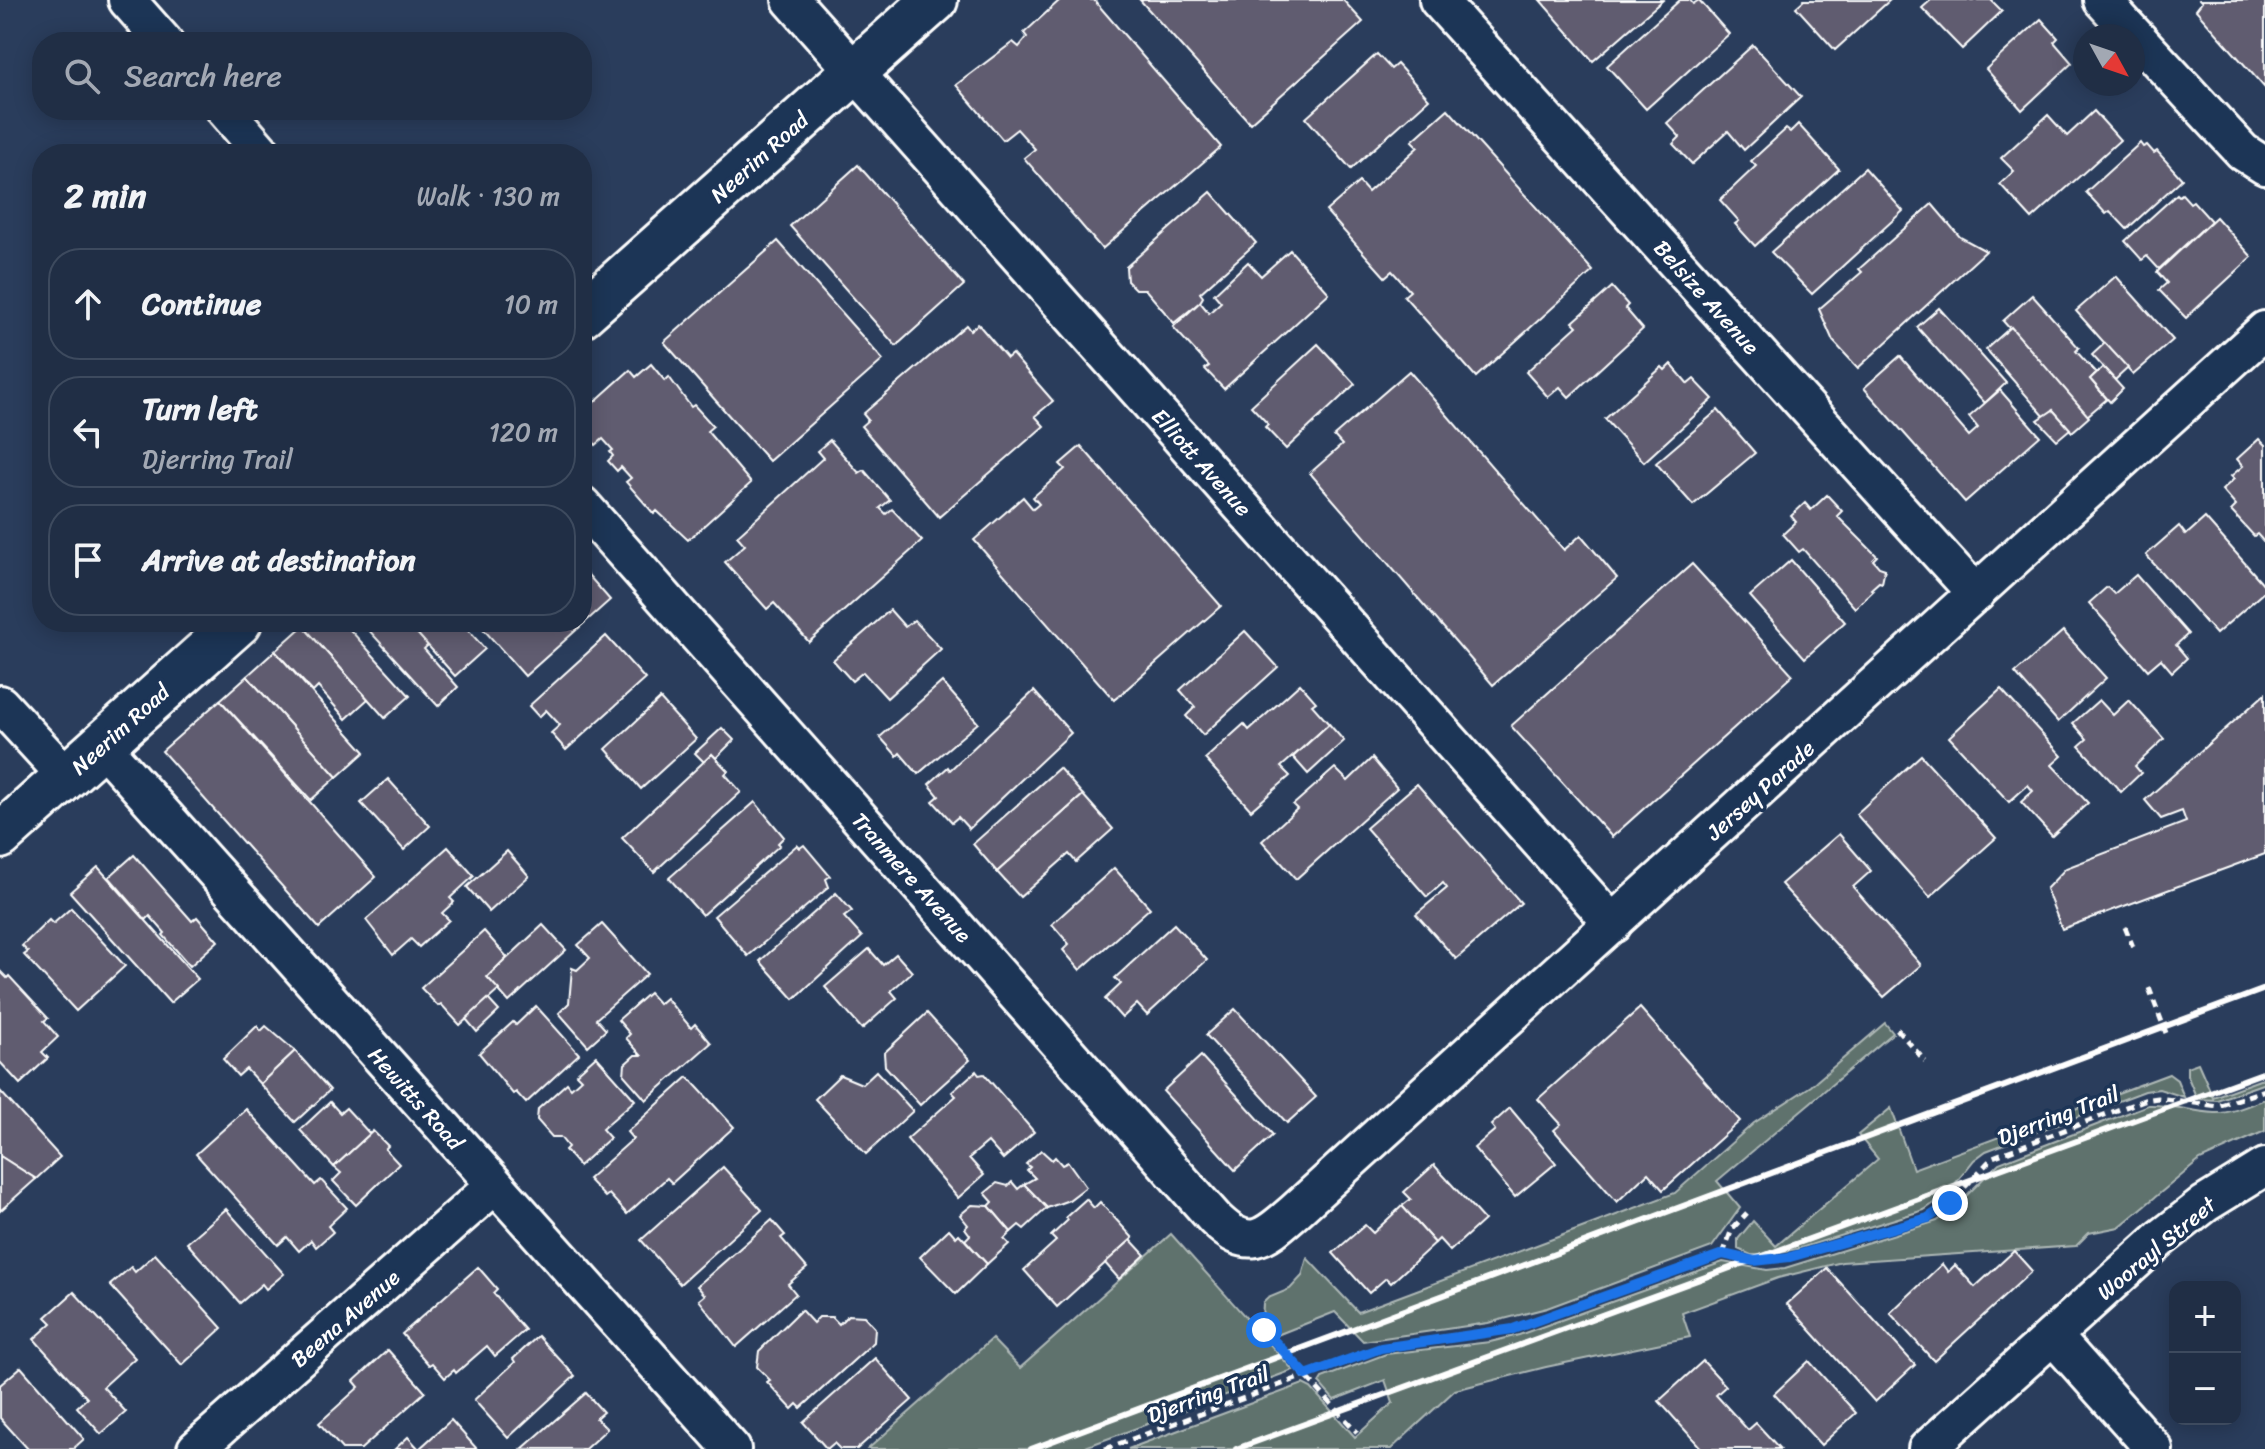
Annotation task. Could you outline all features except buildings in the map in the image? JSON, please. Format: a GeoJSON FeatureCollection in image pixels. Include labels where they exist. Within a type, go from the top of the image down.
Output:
{"type":"FeatureCollection","features":[{"type":"Feature","properties":{"kind":"main road","name":"Neerim Road"},"geometry":{"type":"LineString","coordinates":[[592,305],[935,0]]}},
{"type":"Feature","properties":{"kind":"main road","name":"Neerim Road"},"geometry":{"type":"LineString","coordinates":[[0,836],[228,632]]}},
{"type":"Feature","properties":{"kind":"street"},"geometry":{"type":"LineString","coordinates":[[127,0],[155,32]]}},
{"type":"Feature","properties":{"kind":"street","name":"Elliott Avenue"},"geometry":{"type":"LineString","coordinates":[[791,0],[1613,924]]}},
{"type":"Feature","properties":{"kind":"street","name":"Belsize Avenue"},"geometry":{"type":"LineString","coordinates":[[1438,0],[1976,594]]}},
{"type":"Feature","properties":{"kind":"street"},"geometry":{"type":"LineString","coordinates":[[2102,0],[2243,152],[2265,166]]}},
{"type":"Feature","properties":{"kind":"street"},"geometry":{"type":"LineString","coordinates":[[234,120],[254,144]]}},
{"type":"Feature","properties":{"kind":"street","name":"Jersey Parade"},"geometry":{"type":"LineString","coordinates":[[1248,1240],[1268,1234],[1279,1225],[2265,330]]}},
{"type":"Feature","properties":{"kind":"street","name":"Tranmere Avenue"},"geometry":{"type":"LineString","coordinates":[[592,516],[1215,1219],[1237,1237],[1248,1240]]}},
{"type":"Feature","properties":{"kind":"street"},"geometry":{"type":"LineString","coordinates":[[0,704],[67,777]]}},
{"type":"Feature","properties":{"kind":"street","name":"Hewitts Road"},"geometry":{"type":"LineString","coordinates":[[102,746],[732,1449]]}},
{"type":"Feature","properties":{"kind":"street","name":"Woorayl Street"},"geometry":{"type":"LineString","coordinates":[[1927,1449],[2160,1239],[2205,1204],[2265,1167]]}},
{"type":"Feature","properties":{"kind":"street","name":"Beena Avenue"},"geometry":{"type":"LineString","coordinates":[[196,1449],[494,1186]]}},
{"type":"Feature","properties":{"kind":"street"},"geometry":{"type":"LineString","coordinates":[[2053,1336],[2154,1449]]}},
{"type":"Feature","properties":{"kind":"path"},"geometry":{"type":"LineString","coordinates":[[2125,927],[2133,947]]}},
{"type":"Feature","properties":{"kind":"path"},"geometry":{"type":"LineString","coordinates":[[2149,988],[2166,1033]]}},
{"type":"Feature","properties":{"kind":"path"},"geometry":{"type":"LineString","coordinates":[[1897,1029],[1925,1061]]}},
{"type":"Feature","properties":{"kind":"path","name":"Djerring Trail"},"geometry":{"type":"LineString","coordinates":[[1105,1449],[1381,1348],[1513,1329],[1723,1254],[1754,1261],[1778,1259],[1928,1218],[1950,1203],[1993,1157],[2144,1100],[2158,1098],[2218,1106],[2265,1090]]}},
{"type":"Feature","properties":{"kind":"path"},"geometry":{"type":"LineString","coordinates":[[1723,1254],[1732,1229],[1747,1213]]}},
{"type":"Feature","properties":{"kind":"path"},"geometry":{"type":"LineString","coordinates":[[1251,1316],[1357,1432]]}},
{"type":"Feature","properties":{"kind":"green space"},"geometry":{"type":"Polygon","coordinates":[[[1885,1023],[1893,1033],[1717,1181],[1740,1208],[1712,1247],[1547,1308],[1488,1323],[1363,1341],[1335,1312],[1277,1335],[1262,1320],[1263,1303],[1290,1289],[1302,1276],[1307,1258],[1358,1312],[1675,1193],[1754,1123],[1811,1086],[1885,1023]]]}},
{"type":"Feature","properties":{"kind":"green space"},"geometry":{"type":"Polygon","coordinates":[[[2198,1063],[2213,1097],[2265,1078],[2265,1083],[2217,1100],[2197,1099],[2187,1067],[2198,1063]]]}},
{"type":"Feature","properties":{"kind":"green space"},"geometry":{"type":"Polygon","coordinates":[[[2169,1074],[2177,1080],[2184,1097],[2159,1089],[2145,1091],[1986,1151],[1974,1160],[1946,1195],[1924,1210],[1797,1249],[1751,1255],[1738,1249],[1738,1239],[1753,1221],[1776,1246],[1878,1159],[1858,1135],[1891,1108],[1913,1169],[2169,1074]]]}},
{"type":"Feature","properties":{"kind":"green space"},"geometry":{"type":"Polygon","coordinates":[[[2265,1099],[2265,1131],[2200,1160],[2119,1227],[2089,1233],[2076,1246],[1842,1262],[1778,1278],[1682,1313],[1690,1337],[1546,1367],[1455,1390],[1391,1449],[1128,1449],[1303,1384],[1311,1388],[1355,1437],[1393,1403],[1385,1380],[1334,1400],[1319,1383],[1322,1378],[1386,1354],[1490,1342],[1519,1335],[1723,1262],[1767,1270],[1785,1268],[1937,1221],[1999,1163],[2148,1105],[2220,1113],[2265,1099]]]}},
{"type":"Feature","properties":{"kind":"green space"},"geometry":{"type":"Polygon","coordinates":[[[1171,1234],[1293,1370],[1080,1449],[868,1449],[992,1339],[1020,1368],[1171,1234]]]}},
{"type":"Feature","properties":{"kind":"railway"},"geometry":{"type":"LineString","coordinates":[[1031,1449],[2265,989]]}},
{"type":"Feature","properties":{"kind":"railway"},"geometry":{"type":"LineString","coordinates":[[1236,1449],[2265,1072]]}},
{"type":"Feature","properties":{"kind":"route"},"geometry":{"type":"LineString","coordinates":[[1264,1330],[1306,1375],[1381,1348],[1513,1329],[1723,1254],[1754,1261],[1790,1257],[1928,1218],[1950,1203]]}}]}
